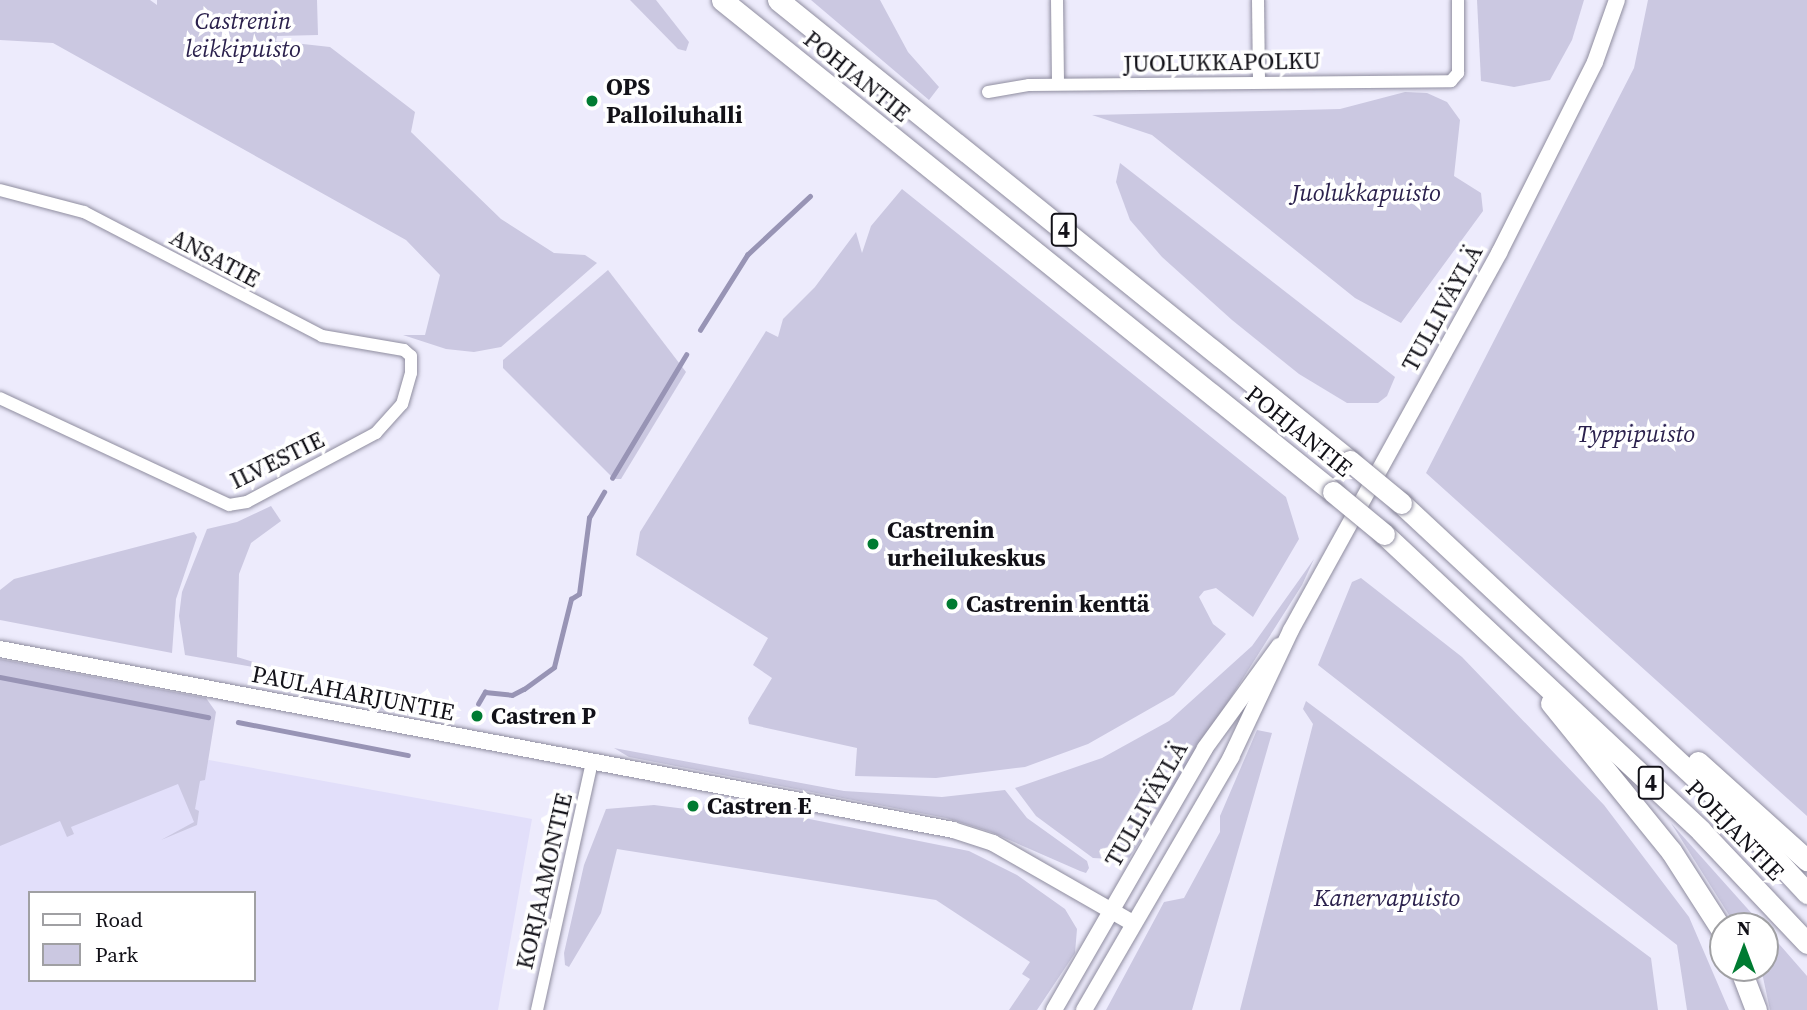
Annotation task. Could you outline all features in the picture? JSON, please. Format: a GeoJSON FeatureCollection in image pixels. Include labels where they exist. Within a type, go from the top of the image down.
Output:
{"type":"FeatureCollection","features":[{"type":"Feature","properties":{"kind":"highway","name":"POHJANTIE"},"geometry":{"type":"LineString","coordinates":[[722,0],[1384,534],[1489,628],[1701,831],[1807,943]]}},
{"type":"Feature","properties":{"kind":"highway","name":"POHJANTIE"},"geometry":{"type":"LineString","coordinates":[[778,0],[1401,503],[1729,809],[1807,893]]}},
{"type":"Feature","properties":{"kind":"highway"},"geometry":{"type":"LineString","coordinates":[[1510,602],[1807,860]]}},
{"type":"Feature","properties":{"kind":"highway"},"geometry":{"type":"LineString","coordinates":[[1489,628],[1664,842],[1710,912]]}},
{"type":"Feature","properties":{"kind":"highway"},"geometry":{"type":"LineString","coordinates":[[1746,982],[1756,1010]]}},
{"type":"Feature","properties":{"kind":"main road","name":"TULLIVÄYLÄ"},"geometry":{"type":"LineString","coordinates":[[1084,1010],[1131,922],[1231,757],[1291,630],[1499,253],[1595,62],[1617,0]]}},
{"type":"Feature","properties":{"kind":"main road","name":"TULLIVÄYLÄ"},"geometry":{"type":"LineString","coordinates":[[1054,1010],[1205,748],[1291,630]]}},
{"type":"Feature","properties":{"kind":"main road","name":"PAULAHARJUNTIE"},"geometry":{"type":"LineString","coordinates":[[0,649],[953,830],[993,843],[1109,912],[1131,922]]}},
{"type":"Feature","properties":{"kind":"street"},"geometry":{"type":"LineString","coordinates":[[1057,0],[1058,84]]}},
{"type":"Feature","properties":{"kind":"street"},"geometry":{"type":"LineString","coordinates":[[1258,0],[1259,82]]}},
{"type":"Feature","properties":{"kind":"street","name":"JUOLUKKAPOLKU"},"geometry":{"type":"LineString","coordinates":[[988,92],[1058,84],[1457,78],[1458,0]]}},
{"type":"Feature","properties":{"kind":"street","name":"ANSATIE"},"geometry":{"type":"LineString","coordinates":[[0,190],[85,212],[322,335],[404,350],[411,356]]}},
{"type":"Feature","properties":{"kind":"street","name":"ILVESTIE"},"geometry":{"type":"LineString","coordinates":[[0,398],[229,506],[247,502],[376,433],[402,404],[411,356]]}},
{"type":"Feature","properties":{"kind":"street","name":"KORJAAMONTIE"},"geometry":{"type":"LineString","coordinates":[[537,1010],[592,761]]}},
{"type":"Feature","properties":{"kind":"shaded area"},"geometry":{"type":"Polygon","coordinates":[[[209,760],[532,819],[498,1010],[0,1010],[0,844],[209,760]]]}},
{"type":"Feature","properties":{"kind":"green space","name":"Castrenin leikkipuisto"},"geometry":{"type":"Polygon","coordinates":[[[0,0],[150,0],[157,5],[157,0],[317,0],[318,35],[277,36],[276,41],[330,47],[415,112],[411,132],[501,219],[554,253],[585,255],[597,263],[501,347],[474,352],[446,349],[403,335],[425,335],[440,275],[406,240],[53,43],[0,40],[0,0]]]}},
{"type":"Feature","properties":{"kind":"green space"},"geometry":{"type":"Polygon","coordinates":[[[630,0],[656,0],[689,42],[686,51],[678,49],[630,0]]]}},
{"type":"Feature","properties":{"kind":"green space"},"geometry":{"type":"Polygon","coordinates":[[[811,0],[880,0],[908,52],[939,87],[929,100],[811,0]]]}},
{"type":"Feature","properties":{"kind":"green space"},"geometry":{"type":"Polygon","coordinates":[[[1477,0],[1584,0],[1572,40],[1550,80],[1514,87],[1481,81],[1477,0]]]}},
{"type":"Feature","properties":{"kind":"green space","name":"Typpipuisto"},"geometry":{"type":"Polygon","coordinates":[[[1648,0],[1807,0],[1807,816],[1426,473],[1634,68],[1648,0]]]}},
{"type":"Feature","properties":{"kind":"green space","name":"Juolukkapuisto"},"geometry":{"type":"Polygon","coordinates":[[[1405,92],[1427,93],[1447,102],[1460,120],[1454,176],[1481,193],[1483,211],[1401,323],[1355,298],[1152,135],[1092,115],[1340,109],[1405,92]]]}},
{"type":"Feature","properties":{"kind":"green space"},"geometry":{"type":"Polygon","coordinates":[[[1120,163],[1395,377],[1387,396],[1378,403],[1347,403],[1299,374],[1232,320],[1162,257],[1130,220],[1116,182],[1120,163]]]}},
{"type":"Feature","properties":{"kind":"green space","name":"Castrenin urheilukeskus"},"geometry":{"type":"Polygon","coordinates":[[[902,189],[1286,497],[1299,539],[1253,617],[1216,588],[1204,591],[1199,597],[1213,624],[1226,634],[1174,695],[1088,744],[1025,767],[936,778],[855,776],[857,748],[749,724],[748,718],[772,678],[753,665],[768,638],[636,555],[640,532],[766,331],[778,337],[783,319],[815,287],[856,232],[862,253],[871,226],[902,189]]]}},
{"type":"Feature","properties":{"kind":"green space"},"geometry":{"type":"Polygon","coordinates":[[[608,270],[686,372],[621,479],[614,479],[503,368],[503,360],[608,270]]]}},
{"type":"Feature","properties":{"kind":"green space"},"geometry":{"type":"Polygon","coordinates":[[[271,506],[281,521],[251,543],[239,574],[237,657],[260,664],[259,668],[185,655],[179,616],[182,592],[207,529],[237,522],[271,506]]]}},
{"type":"Feature","properties":{"kind":"green space"},"geometry":{"type":"Polygon","coordinates":[[[194,532],[197,537],[176,599],[172,653],[0,620],[0,590],[14,579],[194,532]]]}},
{"type":"Feature","properties":{"kind":"green space"},"geometry":{"type":"Polygon","coordinates":[[[1314,559],[1302,585],[1128,860],[1093,858],[1036,816],[1015,788],[1102,758],[1169,721],[1252,646],[1314,559]]]}},
{"type":"Feature","properties":{"kind":"green space"},"geometry":{"type":"Polygon","coordinates":[[[1361,578],[1462,657],[1604,805],[1689,917],[1709,964],[1709,982],[1717,982],[1729,1010],[1687,1010],[1677,945],[1318,665],[1352,582],[1361,578]]]}},
{"type":"Feature","properties":{"kind":"green space"},"geometry":{"type":"Polygon","coordinates":[[[0,659],[206,698],[216,712],[205,780],[200,781],[195,809],[199,811],[197,825],[161,840],[194,822],[178,784],[71,827],[74,834],[67,837],[60,821],[0,846],[0,659]]]}},
{"type":"Feature","properties":{"kind":"green space"},"geometry":{"type":"Polygon","coordinates":[[[271,683],[453,717],[425,718],[277,690],[271,683]]]}},
{"type":"Feature","properties":{"kind":"green space","name":"Kanervapuisto"},"geometry":{"type":"Polygon","coordinates":[[[1306,701],[1651,958],[1658,1010],[1240,1010],[1313,724],[1303,709],[1306,701]]]}},
{"type":"Feature","properties":{"kind":"green space"},"geometry":{"type":"Polygon","coordinates":[[[1257,730],[1272,733],[1192,1010],[1106,1010],[1164,902],[1184,898],[1220,832],[1220,816],[1257,730]]]}},
{"type":"Feature","properties":{"kind":"green space"},"geometry":{"type":"Polygon","coordinates":[[[614,748],[844,791],[942,797],[1005,790],[1027,818],[1087,861],[1089,868],[1086,873],[1080,871],[991,832],[946,818],[629,757],[614,748]]]}},
{"type":"Feature","properties":{"kind":"green space"},"geometry":{"type":"Polygon","coordinates":[[[704,804],[740,805],[969,851],[1017,875],[1065,909],[1077,929],[1075,953],[1037,1010],[1009,1010],[1030,979],[1022,974],[1030,962],[936,900],[617,849],[601,913],[569,967],[565,965],[564,953],[584,865],[606,809],[654,805],[702,811],[704,804]]]}},
{"type":"Feature","properties":{"kind":"green space"},"geometry":{"type":"Polygon","coordinates":[[[1671,823],[1750,912],[1727,912],[1671,823]]]}},
{"type":"Feature","properties":{"kind":"green space"},"geometry":{"type":"Polygon","coordinates":[[[1779,944],[1807,976],[1807,1010],[1770,1010],[1764,982],[1779,982],[1779,944]]]}},
{"type":"Feature","properties":{"kind":"waterway"},"geometry":{"type":"LineString","coordinates":[[700,330],[747,255],[810,196]]}},
{"type":"Feature","properties":{"kind":"waterway"},"geometry":{"type":"LineString","coordinates":[[612,478],[686,355]]}},
{"type":"Feature","properties":{"kind":"waterway"},"geometry":{"type":"LineString","coordinates":[[478,704],[485,692],[512,695],[554,667],[571,599],[579,594],[589,518],[604,492]]}},
{"type":"Feature","properties":{"kind":"waterway"},"geometry":{"type":"LineString","coordinates":[[0,677],[208,717]]}},
{"type":"Feature","properties":{"kind":"waterway"},"geometry":{"type":"LineString","coordinates":[[238,722],[408,755]]}},
{"type":"Feature","properties":{"kind":"place","name":"OPS Palloiluhalli"},"geometry":{"type":"Point","coordinates":[592,101]}},
{"type":"Feature","properties":{"kind":"place","name":"Castrenin urheilukeskus"},"geometry":{"type":"Point","coordinates":[873,544]}},
{"type":"Feature","properties":{"kind":"place","name":"Castrenin kenttä"},"geometry":{"type":"Point","coordinates":[952,604]}},
{"type":"Feature","properties":{"kind":"place","name":"Castren P"},"geometry":{"type":"Point","coordinates":[477,716]}},
{"type":"Feature","properties":{"kind":"place","name":"Castren E"},"geometry":{"type":"Point","coordinates":[693,806]}}]}
